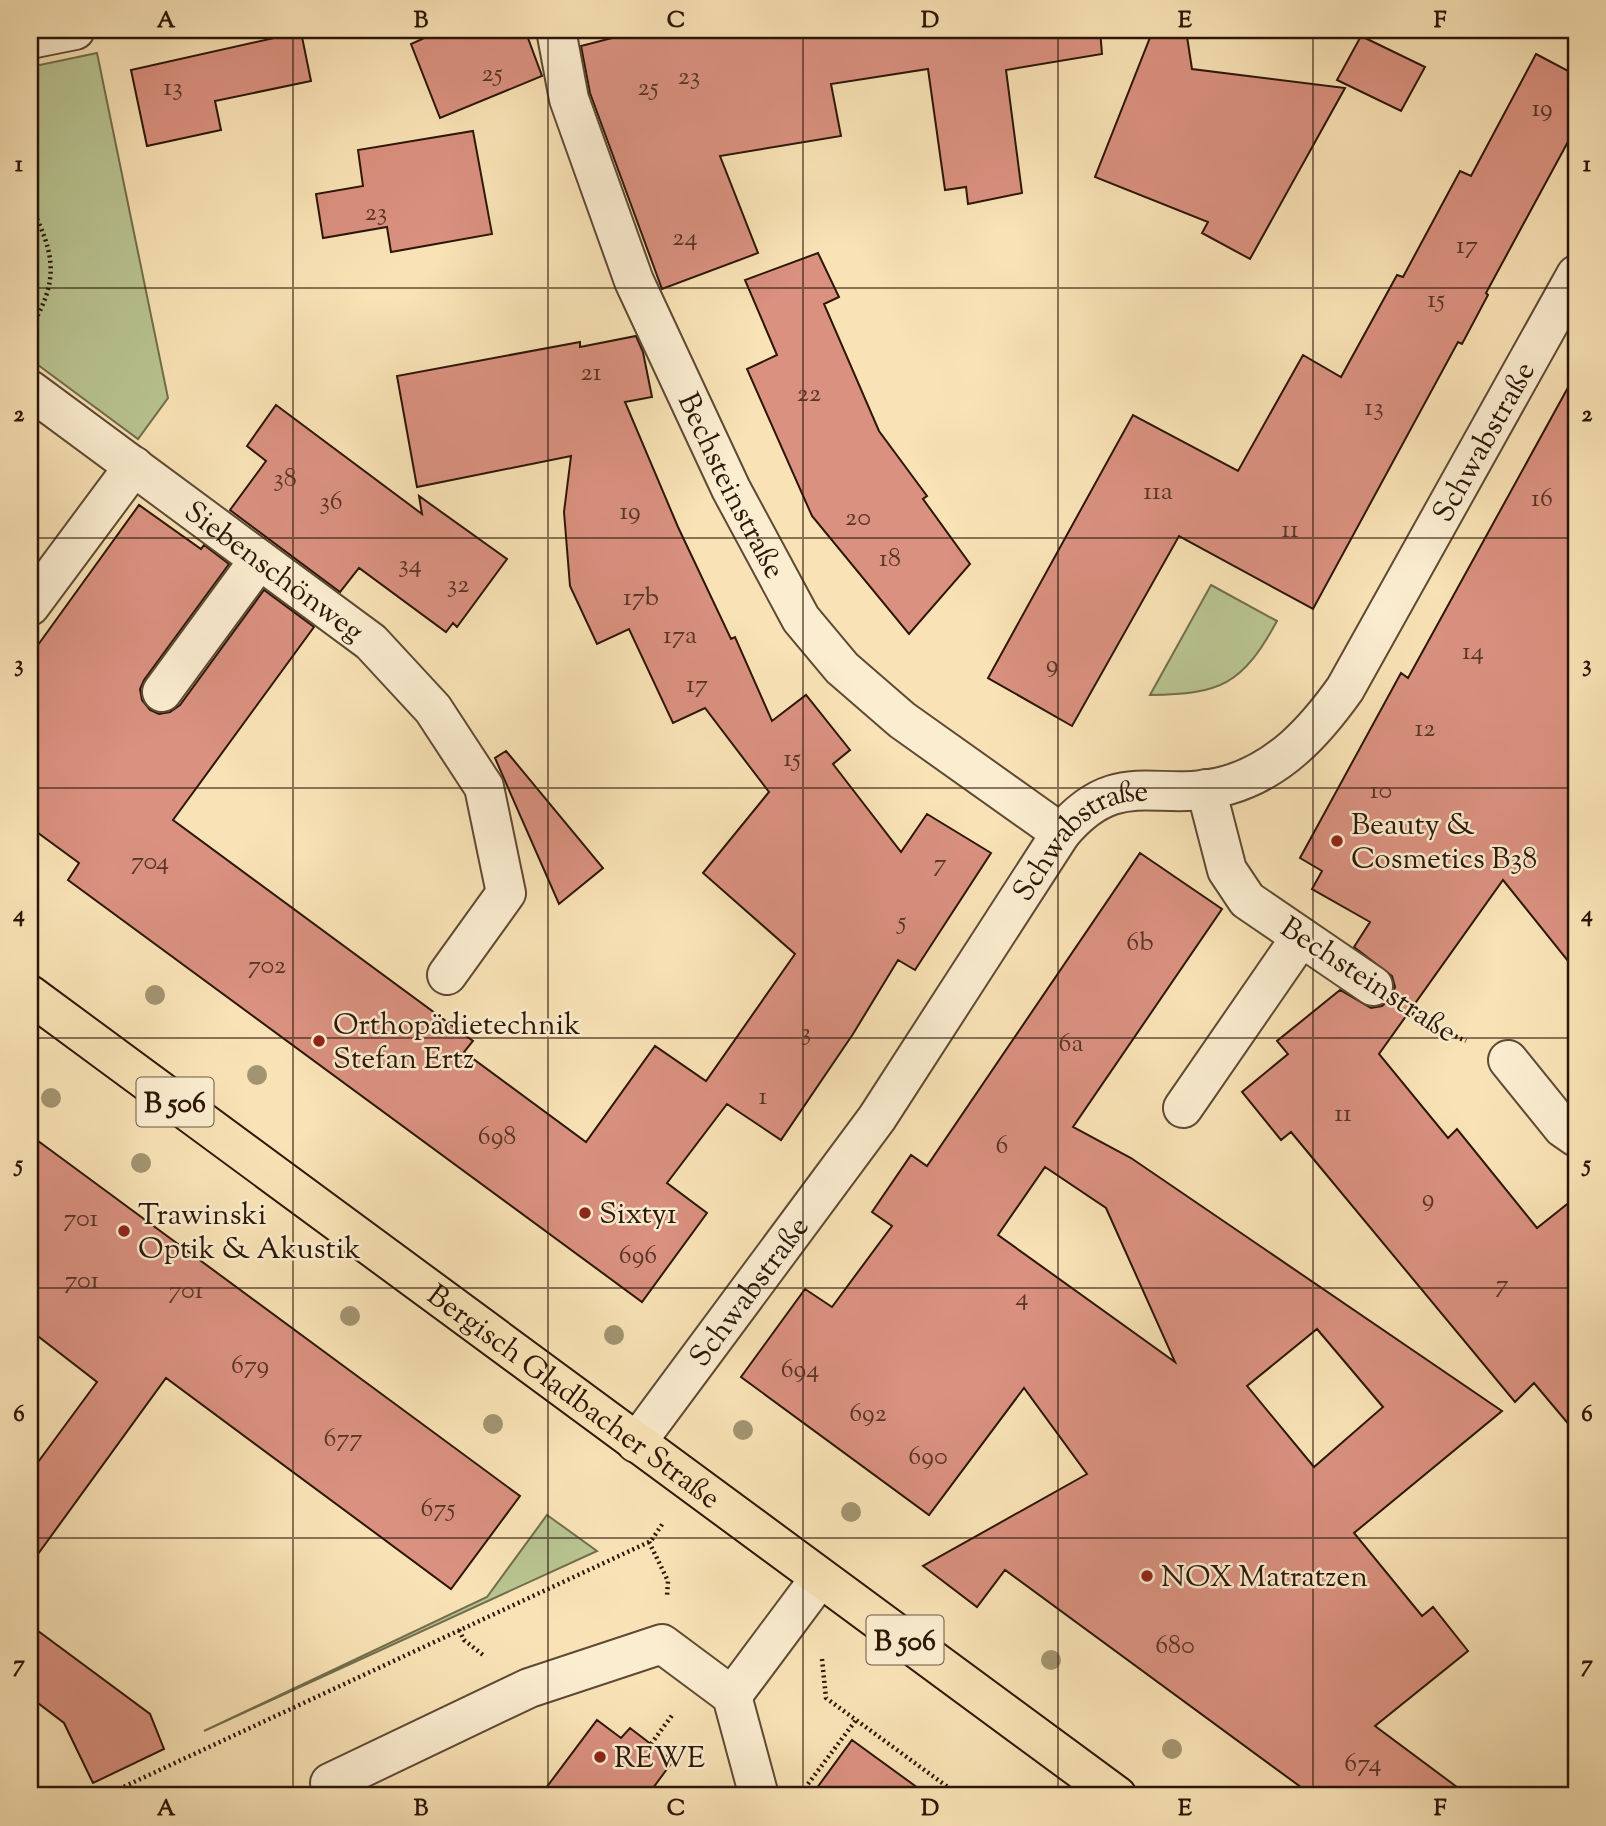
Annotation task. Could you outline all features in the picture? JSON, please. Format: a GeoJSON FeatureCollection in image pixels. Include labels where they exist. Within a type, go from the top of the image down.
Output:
{"type":"FeatureCollection","features":[{"type":"Feature","properties":{"kind":"main road","name":"Bergisch Gladbacher Straße"},"geometry":{"type":"LineString","coordinates":[[30,995],[1117,1796]]}},
{"type":"Feature","properties":{"kind":"street"},"geometry":{"type":"LineString","coordinates":[[30,39],[75,30]]}},
{"type":"Feature","properties":{"kind":"street","name":"Bechsteinstraße"},"geometry":{"type":"LineString","coordinates":[[556,30],[569,99],[634,281],[731,489],[801,619],[842,668],[902,720],[1061,833]]}},
{"type":"Feature","properties":{"kind":"street","name":"Schwabstraße"},"geometry":{"type":"LineString","coordinates":[[636,1443],[877,1118],[1061,833],[1079,812],[1110,794],[1154,789],[1206,789],[1240,781],[1267,767],[1308,736],[1329,711],[1345,689],[1576,275]]}},
{"type":"Feature","properties":{"kind":"street","name":"Siebenschönweg"},"geometry":{"type":"LineString","coordinates":[[30,390],[370,642],[433,709],[484,787],[506,893],[447,975]]}},
{"type":"Feature","properties":{"kind":"street"},"geometry":{"type":"LineString","coordinates":[[30,606],[134,466]]}},
{"type":"Feature","properties":{"kind":"street"},"geometry":{"type":"LineString","coordinates":[[162,692],[259,560]]}},
{"type":"Feature","properties":{"kind":"street","name":"Bechsteinstraße"},"geometry":{"type":"LineString","coordinates":[[1206,789],[1227,870],[1247,900],[1373,986]]}},
{"type":"Feature","properties":{"kind":"street"},"geometry":{"type":"LineString","coordinates":[[1183,1108],[1301,937]]}},
{"type":"Feature","properties":{"kind":"street"},"geometry":{"type":"LineString","coordinates":[[1508,1060],[1563,1128],[1576,1136]]}},
{"type":"Feature","properties":{"kind":"street"},"geometry":{"type":"LineString","coordinates":[[732,1696],[820,1578]]}},
{"type":"Feature","properties":{"kind":"street"},"geometry":{"type":"LineString","coordinates":[[330,1783],[529,1688],[662,1644],[732,1696],[759,1796]]}},
{"type":"Feature","properties":{"kind":"path"},"geometry":{"type":"LineString","coordinates":[[30,204],[43,230],[52,265],[47,300],[30,329]]}},
{"type":"Feature","properties":{"kind":"path","name":"Bechsteinstraße"},"geometry":{"type":"LineString","coordinates":[[1373,986],[1429,1025],[1508,1060]]}},
{"type":"Feature","properties":{"kind":"path"},"geometry":{"type":"LineString","coordinates":[[103,1796],[651,1541],[692,1484]]}},
{"type":"Feature","properties":{"kind":"path"},"geometry":{"type":"LineString","coordinates":[[807,1785],[856,1720]]}},
{"type":"Feature","properties":{"kind":"green space"},"geometry":{"type":"Polygon","coordinates":[[[97,53],[168,398],[138,439],[30,359],[30,67],[97,53]]]}},
{"type":"Feature","properties":{"kind":"green space"},"geometry":{"type":"Polygon","coordinates":[[[1211,585],[1277,621],[1252,659],[1227,682],[1195,692],[1150,695],[1211,585]]]}},
{"type":"Feature","properties":{"kind":"green space"},"geometry":{"type":"Polygon","coordinates":[[[547,1515],[597,1551],[204,1731],[487,1597],[547,1515]]]}},
{"type":"Feature","properties":{"kind":"building"},"geometry":{"type":"Polygon","coordinates":[[[442,30],[525,30],[542,76],[440,118],[411,44],[442,30]]]}},
{"type":"Feature","properties":{"kind":"building"},"geometry":{"type":"Polygon","coordinates":[[[643,30],[1100,30],[1102,54],[1006,70],[1022,193],[968,204],[966,187],[945,190],[928,69],[831,84],[841,136],[720,156],[758,253],[662,289],[590,93],[581,46],[643,30]]]}},
{"type":"Feature","properties":{"kind":"building"},"geometry":{"type":"Polygon","coordinates":[[[1153,30],[1186,30],[1192,69],[1345,88],[1250,259],[1202,233],[1208,222],[1095,177],[1153,30]]]}},
{"type":"Feature","properties":{"kind":"building"},"geometry":{"type":"Polygon","coordinates":[[[301,32],[311,81],[215,101],[221,130],[147,146],[131,70],[301,32]]]}},
{"type":"Feature","properties":{"kind":"building"},"geometry":{"type":"Polygon","coordinates":[[[1361,36],[1425,67],[1401,111],[1337,80],[1361,36]]]}},
{"type":"Feature","properties":{"kind":"building"},"geometry":{"type":"Polygon","coordinates":[[[1536,54],[1576,75],[1576,127],[1486,293],[1488,295],[1462,344],[1458,342],[1313,609],[1179,536],[1072,726],[988,678],[1133,415],[1238,471],[1303,355],[1341,377],[1397,275],[1403,277],[1460,171],[1471,176],[1536,54]]]}},
{"type":"Feature","properties":{"kind":"building"},"geometry":{"type":"Polygon","coordinates":[[[473,131],[492,234],[391,252],[387,227],[323,238],[316,194],[363,186],[358,150],[473,131]]]}},
{"type":"Feature","properties":{"kind":"building"},"geometry":{"type":"Polygon","coordinates":[[[818,253],[839,297],[824,304],[879,431],[927,496],[923,499],[970,564],[909,634],[812,516],[747,369],[777,355],[745,280],[818,253]]]}},
{"type":"Feature","properties":{"kind":"building"},"geometry":{"type":"Polygon","coordinates":[[[636,336],[643,352],[652,397],[625,402],[678,527],[731,639],[735,637],[772,721],[806,695],[850,750],[833,764],[901,852],[927,814],[991,853],[915,970],[898,960],[853,1034],[781,1140],[727,1104],[667,1183],[707,1213],[642,1302],[68,880],[79,863],[30,827],[30,656],[139,505],[201,549],[204,545],[229,564],[144,680],[140,689],[142,700],[150,710],[159,714],[170,712],[180,705],[264,590],[314,627],[173,820],[473,1041],[464,1052],[586,1142],[655,1046],[706,1081],[795,954],[703,873],[769,792],[705,708],[673,723],[629,629],[597,644],[570,586],[564,512],[571,456],[417,487],[397,376],[580,342],[580,347],[636,336]]]}},
{"type":"Feature","properties":{"kind":"building"},"geometry":{"type":"Polygon","coordinates":[[[1576,373],[1576,971],[1503,880],[1379,1054],[1448,1138],[1457,1129],[1537,1228],[1576,1197],[1576,1433],[1534,1383],[1515,1402],[1291,1132],[1281,1140],[1242,1092],[1288,1054],[1277,1041],[1340,990],[1371,1008],[1382,1006],[1391,998],[1395,987],[1392,976],[1354,947],[1370,922],[1312,889],[1322,871],[1300,858],[1401,673],[1408,678],[1576,373]]]}},
{"type":"Feature","properties":{"kind":"building"},"geometry":{"type":"Polygon","coordinates":[[[276,405],[422,514],[419,496],[507,559],[457,627],[453,623],[446,632],[359,568],[340,592],[230,510],[266,461],[247,446],[276,405]]]}},
{"type":"Feature","properties":{"kind":"building"},"geometry":{"type":"Polygon","coordinates":[[[506,751],[603,868],[559,904],[495,758],[506,751]]]}},
{"type":"Feature","properties":{"kind":"building"},"geometry":{"type":"Polygon","coordinates":[[[1140,853],[1222,909],[1073,1127],[1131,1158],[1502,1411],[1354,1533],[1422,1616],[1433,1607],[1468,1651],[1375,1726],[1469,1796],[1313,1796],[1005,1570],[977,1607],[923,1566],[1087,1474],[1024,1388],[929,1515],[741,1377],[805,1289],[832,1307],[892,1226],[872,1212],[911,1155],[927,1166],[1140,853]],[[1045,1167],[998,1235],[1175,1362],[1106,1208],[1045,1167]],[[1317,1329],[1247,1386],[1314,1467],[1383,1407],[1317,1329]]]}},
{"type":"Feature","properties":{"kind":"building"},"geometry":{"type":"Polygon","coordinates":[[[30,1135],[520,1496],[451,1589],[166,1378],[30,1565],[30,1473],[97,1382],[30,1330],[30,1135]]]}},
{"type":"Feature","properties":{"kind":"building"},"geometry":{"type":"Polygon","coordinates":[[[30,1625],[150,1714],[164,1749],[93,1783],[64,1723],[30,1697],[30,1625]]]}},
{"type":"Feature","properties":{"kind":"building","name":"REWE"},"geometry":{"type":"Polygon","coordinates":[[[597,1720],[621,1738],[630,1728],[673,1761],[647,1796],[540,1796],[597,1720]]]}},
{"type":"Feature","properties":{"kind":"building"},"geometry":{"type":"Polygon","coordinates":[[[852,1740],[929,1796],[811,1796],[852,1740]]]}},
{"type":"Feature","properties":{"kind":"place","name":"Beauty & Cosmetics B38"},"geometry":{"type":"Point","coordinates":[1337,841]}},
{"type":"Feature","properties":{"kind":"place","name":"Orthopädietechnik Stefan Ertz"},"geometry":{"type":"Point","coordinates":[319,1041]}},
{"type":"Feature","properties":{"kind":"place","name":"Sixty1"},"geometry":{"type":"Point","coordinates":[585,1213]}},
{"type":"Feature","properties":{"kind":"place","name":"Trawinski Optik & Akustik"},"geometry":{"type":"Point","coordinates":[124,1231]}},
{"type":"Feature","properties":{"kind":"place","name":"NOX Matratzen"},"geometry":{"type":"Point","coordinates":[1147,1576]}},
{"type":"Feature","properties":{"kind":"place","name":"REWE"},"geometry":{"type":"Point","coordinates":[600,1757]}}]}
